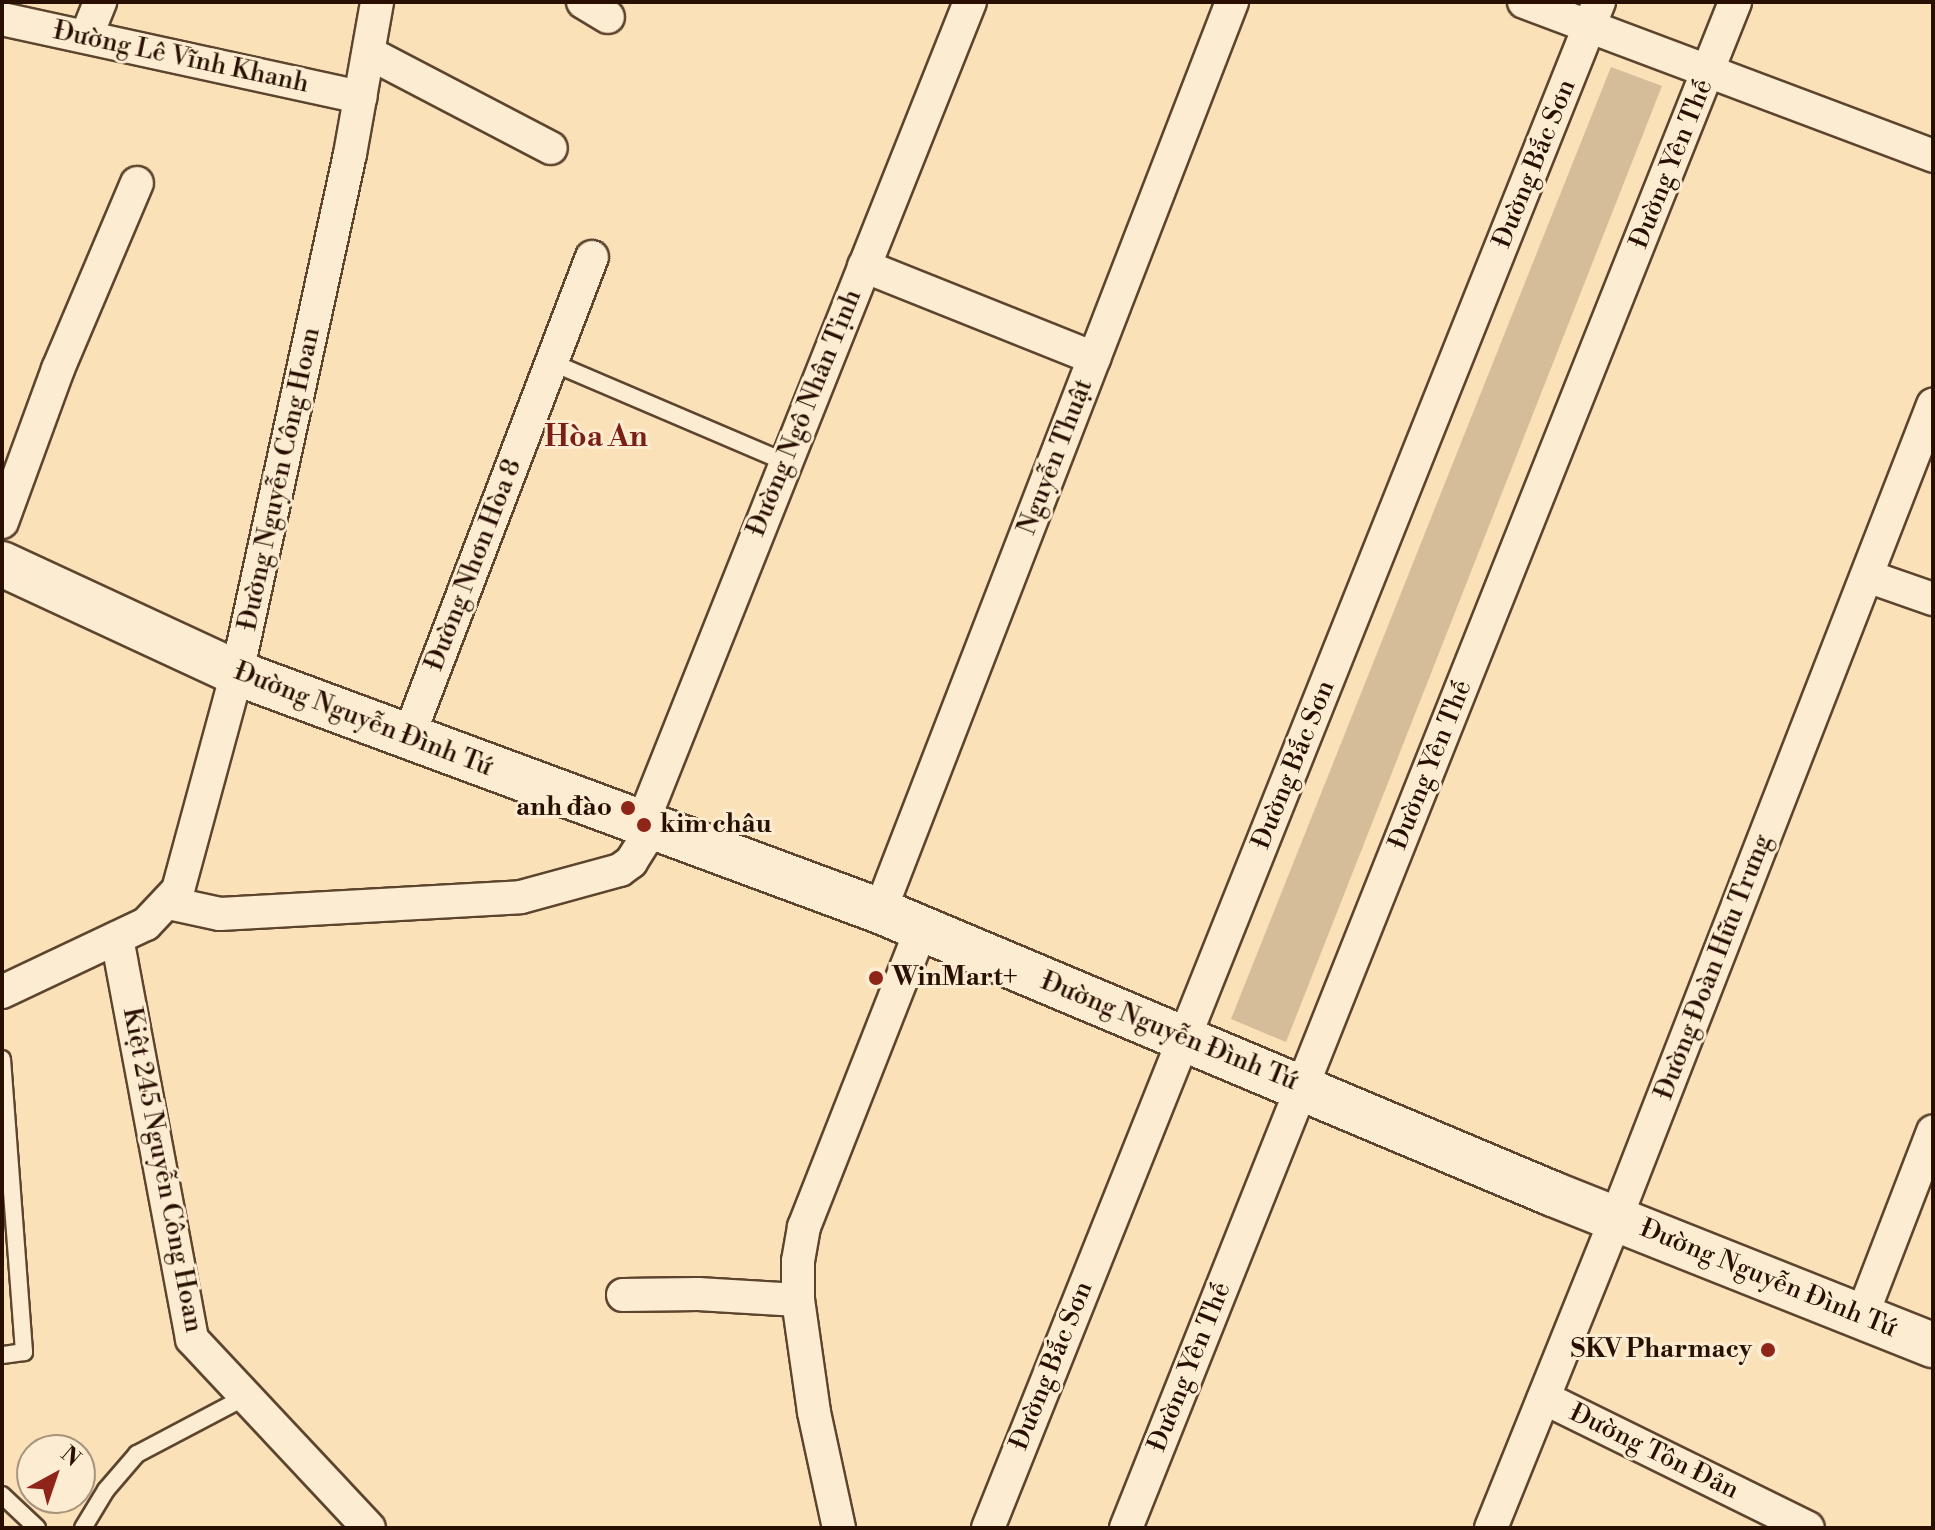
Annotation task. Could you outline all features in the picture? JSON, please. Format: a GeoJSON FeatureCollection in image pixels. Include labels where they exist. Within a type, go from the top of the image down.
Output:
{"type":"FeatureCollection","features":[{"type":"Feature","properties":{"kind":"street"},"geometry":{"type":"LineString","coordinates":[[86,37],[100,2]]}},
{"type":"Feature","properties":{"kind":"street","name":"Đường Nguyễn Công Hoan"},"geometry":{"type":"LineString","coordinates":[[2,992],[146,924],[169,903],[184,872],[237,673],[361,97],[377,2]]}},
{"type":"Feature","properties":{"kind":"street","name":"Đường Ngô Nhân Tịnh"},"geometry":{"type":"LineString","coordinates":[[169,903],[220,914],[521,897],[620,870],[631,862],[785,462],[970,2]]}},
{"type":"Feature","properties":{"kind":"street","name":"Nguyễn Thuật"},"geometry":{"type":"LineString","coordinates":[[880,911],[1232,2]]}},
{"type":"Feature","properties":{"kind":"street"},"geometry":{"type":"LineString","coordinates":[[1524,2],[1594,15],[1623,40],[1933,156]]}},
{"type":"Feature","properties":{"kind":"street","name":"Đường Yên Thế"},"geometry":{"type":"LineString","coordinates":[[1126,1528],[1290,1082],[1735,2]]}},
{"type":"Feature","properties":{"kind":"street","name":"Đường Bắc Sơn"},"geometry":{"type":"LineString","coordinates":[[988,1528],[1201,1048],[1594,15]]}},
{"type":"Feature","properties":{"kind":"street","name":"Đường Lê Vĩnh Khanh"},"geometry":{"type":"LineString","coordinates":[[2,19],[361,97]]}},
{"type":"Feature","properties":{"kind":"street"},"geometry":{"type":"LineString","coordinates":[[369,53],[551,148]]}},
{"type":"Feature","properties":{"kind":"street"},"geometry":{"type":"LineString","coordinates":[[2,522],[58,369],[137,183]]}},
{"type":"Feature","properties":{"kind":"street","name":"Đường Nhơn Hòa 8"},"geometry":{"type":"LineString","coordinates":[[408,738],[592,257]]}},
{"type":"Feature","properties":{"kind":"street"},"geometry":{"type":"LineString","coordinates":[[864,266],[1094,358]]}},
{"type":"Feature","properties":{"kind":"street","name":"Đường Đoàn Hữu Trưng"},"geometry":{"type":"LineString","coordinates":[[1491,1528],[1616,1218],[1933,405]]}},
{"type":"Feature","properties":{"kind":"street","name":"Đường Nguyễn Đình Tứ"},"geometry":{"type":"LineString","coordinates":[[2,564],[237,673],[880,911],[1201,1048],[1933,1345]]}},
{"type":"Feature","properties":{"kind":"street"},"geometry":{"type":"LineString","coordinates":[[1867,576],[1933,599]]}},
{"type":"Feature","properties":{"kind":"street"},"geometry":{"type":"LineString","coordinates":[[839,1528],[814,1412],[798,1300],[798,1261],[804,1227],[922,928]]}},
{"type":"Feature","properties":{"kind":"street","name":"Kiệt 245 Nguyễn Công Hoan"},"geometry":{"type":"LineString","coordinates":[[117,938],[192,1339],[369,1528]]}},
{"type":"Feature","properties":{"kind":"street"},"geometry":{"type":"LineString","coordinates":[[1861,1318],[1933,1131]]}},
{"type":"Feature","properties":{"kind":"street"},"geometry":{"type":"LineString","coordinates":[[623,1295],[698,1294],[798,1300]]}},
{"type":"Feature","properties":{"kind":"street","name":"Đường Tôn Đản"},"geometry":{"type":"LineString","coordinates":[[1544,1398],[1808,1528]]}},
{"type":"Feature","properties":{"kind":"lane"},"geometry":{"type":"LineString","coordinates":[[551,362],[785,462]]}},
{"type":"Feature","properties":{"kind":"lane"},"geometry":{"type":"LineString","coordinates":[[2,1059],[24,1352],[2,1355]]}},
{"type":"Feature","properties":{"kind":"lane"},"geometry":{"type":"LineString","coordinates":[[83,1528],[106,1490],[137,1454],[245,1397]]}},
{"type":"Feature","properties":{"kind":"lane"},"geometry":{"type":"LineString","coordinates":[[2,1495],[37,1528]]}},
{"type":"Feature","properties":{"kind":"shaded area"},"geometry":{"type":"Polygon","coordinates":[[[1611,67],[1662,86],[1286,1042],[1231,1019],[1611,67]]]}},
{"type":"Feature","properties":{"kind":"place","name":"anh đào"},"geometry":{"type":"Point","coordinates":[628,808]}},
{"type":"Feature","properties":{"kind":"place","name":"kim châu"},"geometry":{"type":"Point","coordinates":[644,825]}},
{"type":"Feature","properties":{"kind":"place","name":"WinMart+"},"geometry":{"type":"Point","coordinates":[876,978]}},
{"type":"Feature","properties":{"kind":"place","name":"SKV Pharmacy"},"geometry":{"type":"Point","coordinates":[1768,1350]}},
{"type":"Feature","properties":{"kind":"district","name":"Hòa An"},"geometry":{"type":"Point","coordinates":[596,437]}}]}
